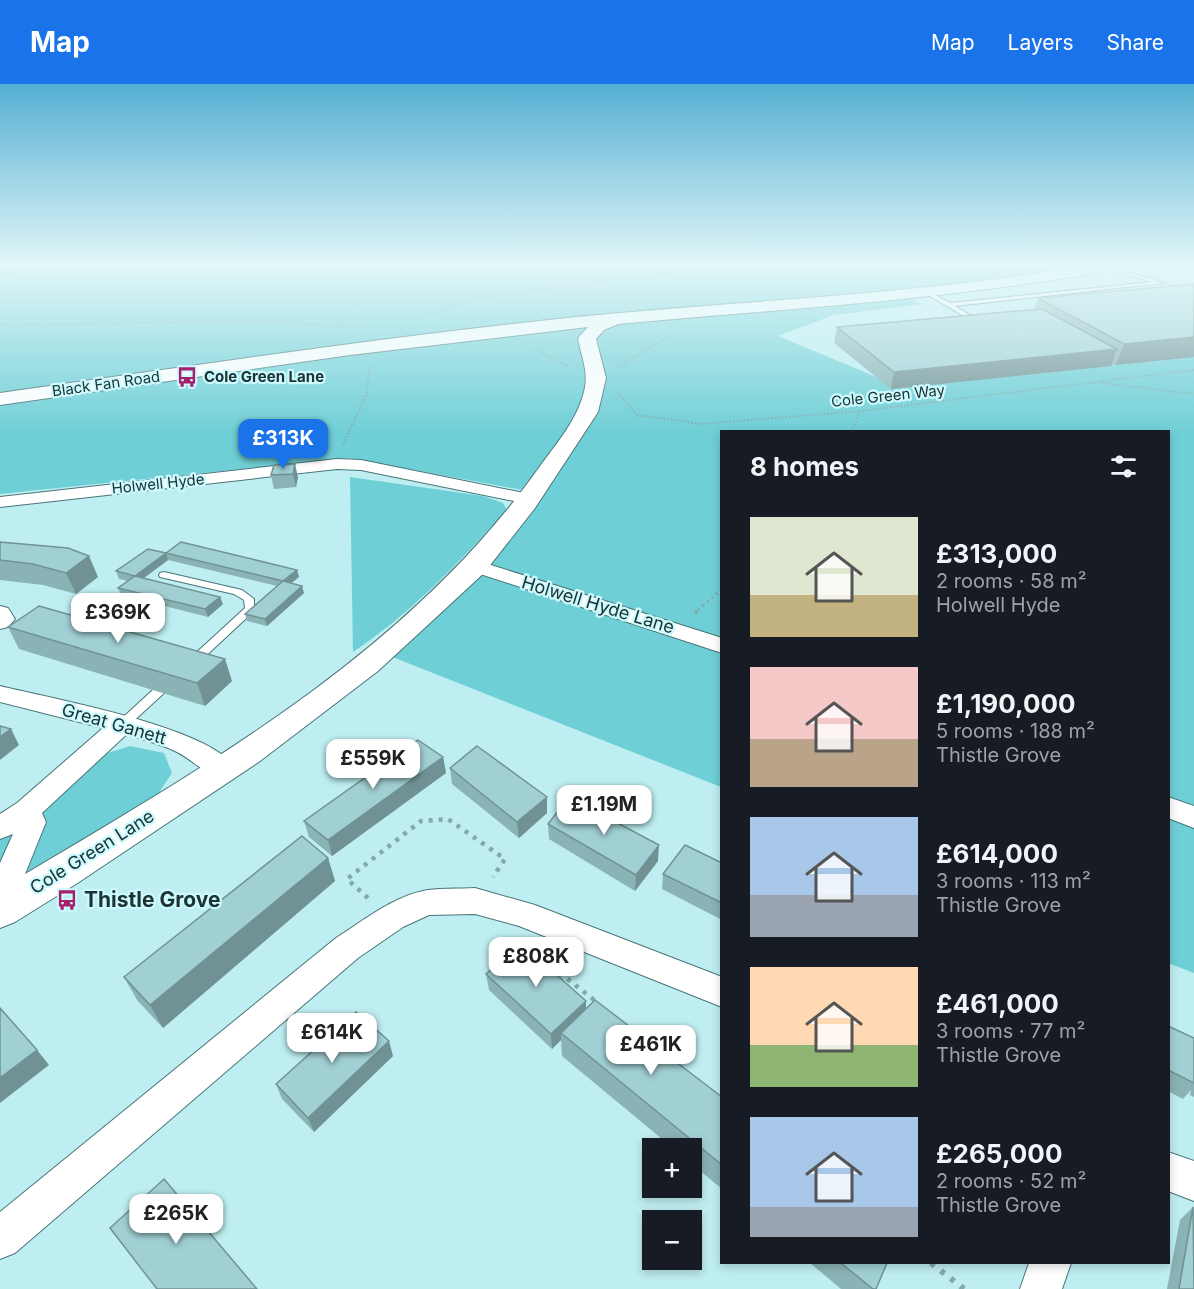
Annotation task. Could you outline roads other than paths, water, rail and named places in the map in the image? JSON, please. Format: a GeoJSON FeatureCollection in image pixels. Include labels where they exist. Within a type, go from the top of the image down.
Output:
{"type":"FeatureCollection","features":[{"type":"Feature","properties":{"kind":"main road","name":"Cole Green Lane"},"geometry":{"type":"LineString","coordinates":[[569,324],[594,321]]}},
{"type":"Feature","properties":{"kind":"main road","name":"Cole Green Lane"},"geometry":{"type":"LineString","coordinates":[[0,910],[222,768],[380,653],[475,566],[529,500],[582,420],[591,399],[596,378],[587,338],[598,326],[610,321]]}},
{"type":"Feature","properties":{"kind":"main road","name":"Black Fan Road"},"geometry":{"type":"LineString","coordinates":[[0,399],[350,349],[569,324]]}},
{"type":"Feature","properties":{"kind":"main road"},"geometry":{"type":"LineString","coordinates":[[549,326],[580,347],[592,362]]}},
{"type":"Feature","properties":{"kind":"street","name":"Holwell Hyde"},"geometry":{"type":"LineString","coordinates":[[0,502],[337,464],[361,465],[529,500]]}},
{"type":"Feature","properties":{"kind":"street","name":"Holwell Hyde Lane"},"geometry":{"type":"LineString","coordinates":[[475,566],[720,644]]}},
{"type":"Feature","properties":{"kind":"street"},"geometry":{"type":"LineString","coordinates":[[0,612],[4,619],[0,622]]}},
{"type":"Feature","properties":{"kind":"street","name":"Great Ganett"},"geometry":{"type":"LineString","coordinates":[[0,694],[123,724],[185,745],[222,768]]}},
{"type":"Feature","properties":{"kind":"street"},"geometry":{"type":"LineString","coordinates":[[0,828],[27,810],[123,724]]}},
{"type":"Feature","properties":{"kind":"street"},"geometry":{"type":"LineString","coordinates":[[1170,808],[1194,817]]}},
{"type":"Feature","properties":{"kind":"street"},"geometry":{"type":"LineString","coordinates":[[0,910],[4,889],[32,822],[27,810]]}},
{"type":"Feature","properties":{"kind":"street"},"geometry":{"type":"LineString","coordinates":[[0,1238],[347,948],[392,918],[426,903],[475,901],[511,910],[720,991]]}},
{"type":"Feature","properties":{"kind":"street"},"geometry":{"type":"LineString","coordinates":[[1170,1172],[1194,1181]]}},
{"type":"Feature","properties":{"kind":"street"},"geometry":{"type":"LineString","coordinates":[[1041,1289],[1050,1264]]}},
{"type":"Feature","properties":{"kind":"lane"},"geometry":{"type":"LineString","coordinates":[[976,321],[986,327]]}},
{"type":"Feature","properties":{"kind":"lane"},"geometry":{"type":"LineString","coordinates":[[164,575],[238,592],[249,599],[250,609],[186,668]]}},
{"type":"Feature","properties":{"kind":"lane"},"geometry":{"type":"LineString","coordinates":[[123,724],[159,691]]}},
{"type":"Feature","properties":{"kind":"place","name":"Cole Green Lane"},"geometry":{"type":"Point","coordinates":[187,377]}},
{"type":"Feature","properties":{"kind":"place","name":"Thistle Grove"},"geometry":{"type":"Point","coordinates":[67,900]}}]}
